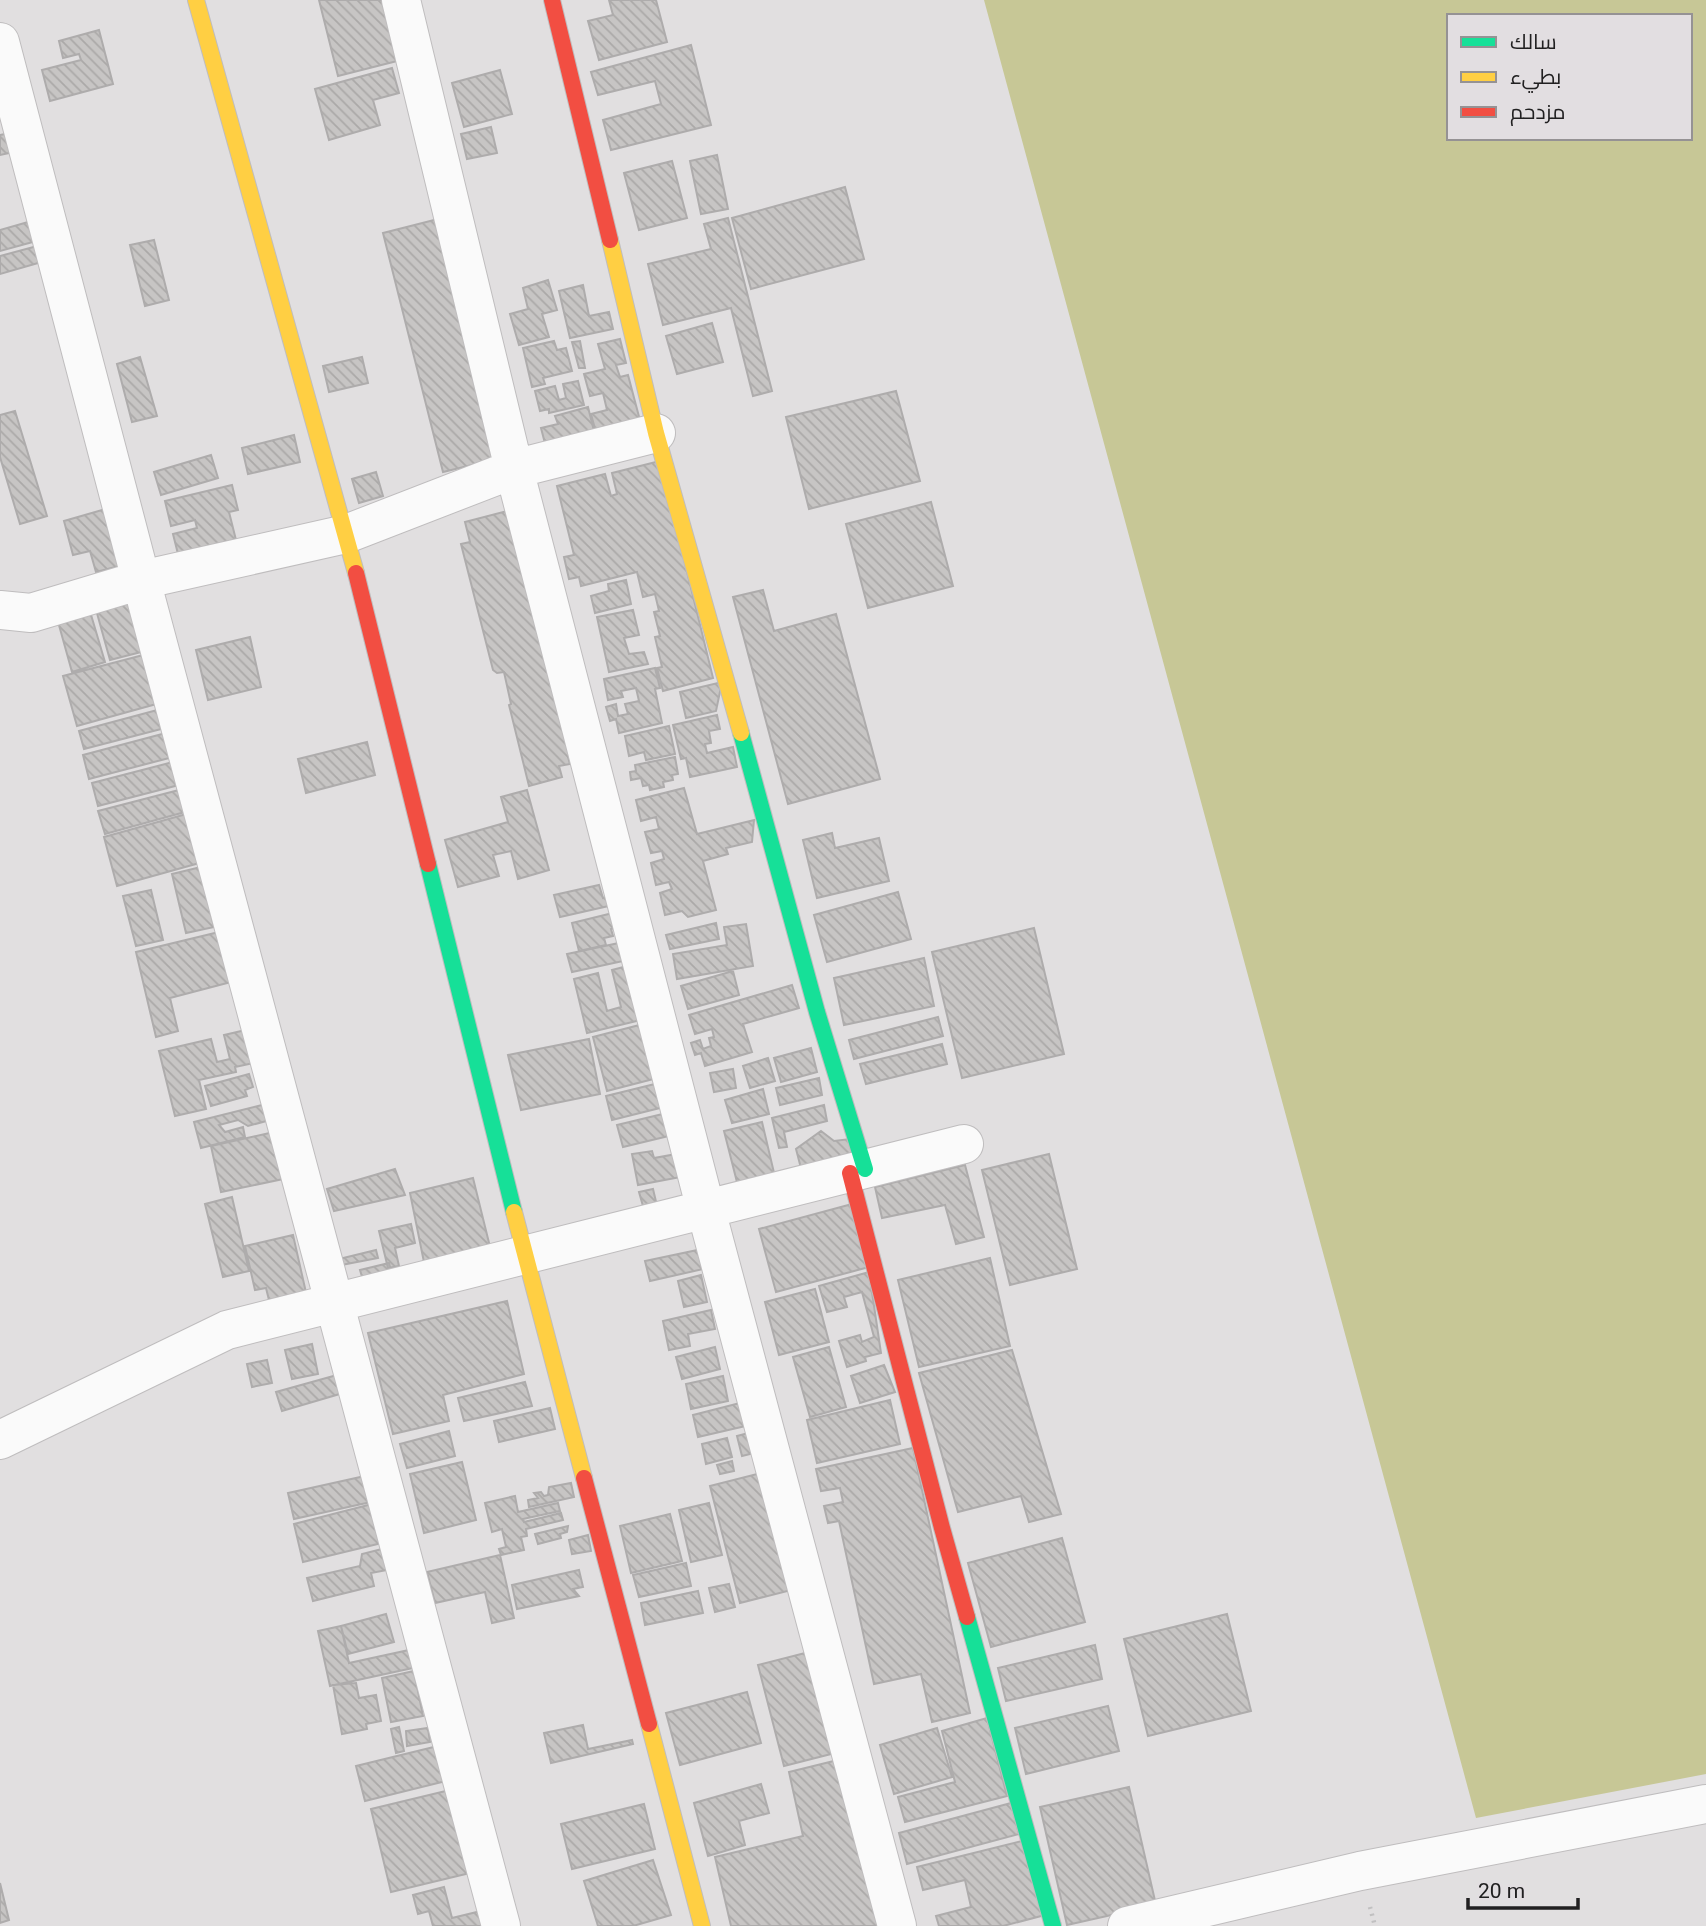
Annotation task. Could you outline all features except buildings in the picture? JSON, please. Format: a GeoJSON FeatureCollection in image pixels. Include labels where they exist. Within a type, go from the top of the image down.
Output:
{"type":"FeatureCollection","features":[{"type":"Feature","properties":{"kind":"street"},"geometry":{"type":"LineString","coordinates":[[196,0],[346,534],[525,1256],[702,1926]]}},
{"type":"Feature","properties":{"kind":"street"},"geometry":{"type":"LineString","coordinates":[[401,0],[514,469],[706,1210],[897,1926]]}},
{"type":"Feature","properties":{"kind":"street"},"geometry":{"type":"LineString","coordinates":[[552,0],[656,433],[817,1012],[858,1171],[942,1528],[1053,1926]]}},
{"type":"Feature","properties":{"kind":"street"},"geometry":{"type":"LineString","coordinates":[[0,41],[141,580],[501,1926]]}},
{"type":"Feature","properties":{"kind":"street"},"geometry":{"type":"LineString","coordinates":[[0,610],[31,613],[141,580],[346,534],[514,469],[656,433]]}},
{"type":"Feature","properties":{"kind":"street"},"geometry":{"type":"LineString","coordinates":[[0,1440],[227,1330],[964,1144]]}},
{"type":"Feature","properties":{"kind":"street"},"geometry":{"type":"LineString","coordinates":[[1127,1926],[1360,1871],[1706,1804]]}},
{"type":"Feature","properties":{"kind":"green space"},"geometry":{"type":"Polygon","coordinates":[[[984,0],[1706,0],[1706,1774],[1476,1818],[984,0]]]}},
{"type":"Feature","properties":{"kind":"traffic: fast"},"geometry":{"type":"LineString","coordinates":[[741,733],[817,1012],[865,1169]]}},
{"type":"Feature","properties":{"kind":"traffic: fast"},"geometry":{"type":"LineString","coordinates":[[428,864],[514,1212]]}},
{"type":"Feature","properties":{"kind":"traffic: fast"},"geometry":{"type":"LineString","coordinates":[[967,1617],[1053,1926]]}},
{"type":"Feature","properties":{"kind":"traffic: slow"},"geometry":{"type":"LineString","coordinates":[[196,0],[356,573]]}},
{"type":"Feature","properties":{"kind":"traffic: slow"},"geometry":{"type":"LineString","coordinates":[[610,240],[656,433],[741,733]]}},
{"type":"Feature","properties":{"kind":"traffic: slow"},"geometry":{"type":"LineString","coordinates":[[514,1212],[584,1478]]}},
{"type":"Feature","properties":{"kind":"traffic: slow"},"geometry":{"type":"LineString","coordinates":[[649,1724],[702,1926]]}},
{"type":"Feature","properties":{"kind":"traffic: jam"},"geometry":{"type":"LineString","coordinates":[[552,0],[610,240]]}},
{"type":"Feature","properties":{"kind":"traffic: jam"},"geometry":{"type":"LineString","coordinates":[[356,573],[428,864]]}},
{"type":"Feature","properties":{"kind":"traffic: jam"},"geometry":{"type":"LineString","coordinates":[[850,1173],[967,1617]]}},
{"type":"Feature","properties":{"kind":"traffic: jam"},"geometry":{"type":"LineString","coordinates":[[584,1478],[649,1724]]}}]}
